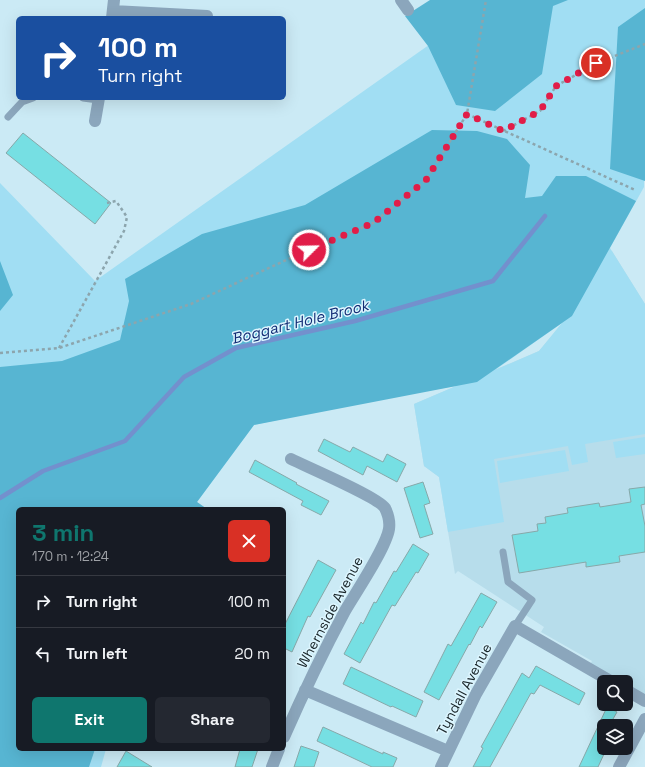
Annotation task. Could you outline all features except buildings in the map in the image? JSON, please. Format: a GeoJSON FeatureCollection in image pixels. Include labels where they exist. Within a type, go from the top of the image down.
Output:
{"type":"FeatureCollection","features":[{"type":"Feature","properties":{"kind":"street"},"geometry":{"type":"LineString","coordinates":[[113,10],[207,16]]}},
{"type":"Feature","properties":{"kind":"street"},"geometry":{"type":"LineString","coordinates":[[95,121],[98,100]]}},
{"type":"Feature","properties":{"kind":"street","name":"Whernside Avenue"},"geometry":{"type":"LineString","coordinates":[[286,732],[304,690],[344,613],[383,546],[390,528],[388,515],[383,506],[369,497],[291,459]]}},
{"type":"Feature","properties":{"kind":"street"},"geometry":{"type":"LineString","coordinates":[[515,626],[600,675]]}},
{"type":"Feature","properties":{"kind":"street","name":"Tyndall Avenue"},"geometry":{"type":"LineString","coordinates":[[441,767],[476,694],[515,626]]}},
{"type":"Feature","properties":{"kind":"street"},"geometry":{"type":"LineString","coordinates":[[304,690],[448,751]]}},
{"type":"Feature","properties":{"kind":"street"},"geometry":{"type":"LineString","coordinates":[[633,694],[645,701]]}},
{"type":"Feature","properties":{"kind":"street"},"geometry":{"type":"LineString","coordinates":[[619,767],[645,719]]}},
{"type":"Feature","properties":{"kind":"street"},"geometry":{"type":"LineString","coordinates":[[272,767],[277,751]]}},
{"type":"Feature","properties":{"kind":"lane"},"geometry":{"type":"LineString","coordinates":[[8,117],[22,102],[28,100]]}},
{"type":"Feature","properties":{"kind":"lane"},"geometry":{"type":"LineString","coordinates":[[503,552],[508,582],[532,600],[515,626]]}},
{"type":"Feature","properties":{"kind":"path"},"geometry":{"type":"LineString","coordinates":[[0,353],[59,348],[191,304],[296,255],[373,223],[426,180],[467,114],[486,0]]}},
{"type":"Feature","properties":{"kind":"path"},"geometry":{"type":"LineString","coordinates":[[503,131],[540,111],[556,86],[596,63],[645,44]]}},
{"type":"Feature","properties":{"kind":"path"},"geometry":{"type":"LineString","coordinates":[[467,114],[635,190]]}},
{"type":"Feature","properties":{"kind":"path"},"geometry":{"type":"LineString","coordinates":[[59,348],[124,232],[128,217],[116,201],[107,203]]}},
{"type":"Feature","properties":{"kind":"shaded area"},"geometry":{"type":"Polygon","coordinates":[[[430,0],[568,0],[553,6],[542,74],[495,111],[456,105],[428,46],[405,16],[430,0]]]}},
{"type":"Feature","properties":{"kind":"shaded area"},"geometry":{"type":"Polygon","coordinates":[[[459,0],[645,0],[644,187],[610,248],[645,304],[645,434],[585,444],[588,462],[572,465],[568,446],[494,459],[504,522],[448,532],[439,477],[424,466],[414,404],[456,386],[360,402],[254,425],[197,502],[204,507],[16,507],[16,751],[105,751],[101,767],[0,767],[0,183],[95,281],[460,23],[459,0]],[[562,323],[495,370],[539,351],[562,323]]]}},
{"type":"Feature","properties":{"kind":"shaded area"},"geometry":{"type":"Polygon","coordinates":[[[645,8],[645,181],[610,169],[618,27],[645,8]]]}},
{"type":"Feature","properties":{"kind":"shaded area"},"geometry":{"type":"Polygon","coordinates":[[[432,130],[477,131],[507,139],[530,165],[525,198],[542,196],[556,176],[586,176],[636,201],[572,316],[477,382],[254,425],[197,502],[204,507],[16,507],[16,751],[94,751],[89,767],[0,767],[0,367],[62,361],[120,340],[129,301],[125,279],[202,234],[305,205],[432,130]]]}},
{"type":"Feature","properties":{"kind":"shaded area"},"geometry":{"type":"Polygon","coordinates":[[[612,251],[645,304],[645,695],[633,688],[633,675],[610,675],[590,664],[592,661],[541,632],[544,627],[458,571],[455,574],[439,477],[424,466],[414,404],[539,351],[567,317],[582,303],[602,254],[612,251]]]}},
{"type":"Feature","properties":{"kind":"shaded area"},"geometry":{"type":"Polygon","coordinates":[[[0,261],[13,295],[0,311],[0,261]]]}},
{"type":"Feature","properties":{"kind":"shaded area"},"geometry":{"type":"Polygon","coordinates":[[[645,437],[645,454],[616,458],[613,442],[645,437]]]}},
{"type":"Feature","properties":{"kind":"shaded area"},"geometry":{"type":"Polygon","coordinates":[[[565,450],[569,471],[500,483],[497,461],[565,450]]]}},
{"type":"Feature","properties":{"kind":"waterway","name":"Boggart Hole Brook"},"geometry":{"type":"LineString","coordinates":[[0,498],[43,471],[125,441],[184,377],[236,348],[355,321],[493,281],[545,216]]}},
{"type":"Feature","properties":{"kind":"route"},"geometry":{"type":"LineString","coordinates":[[309,250],[373,223],[426,180],[467,114],[503,131],[540,111],[556,86],[596,63]]}}]}
